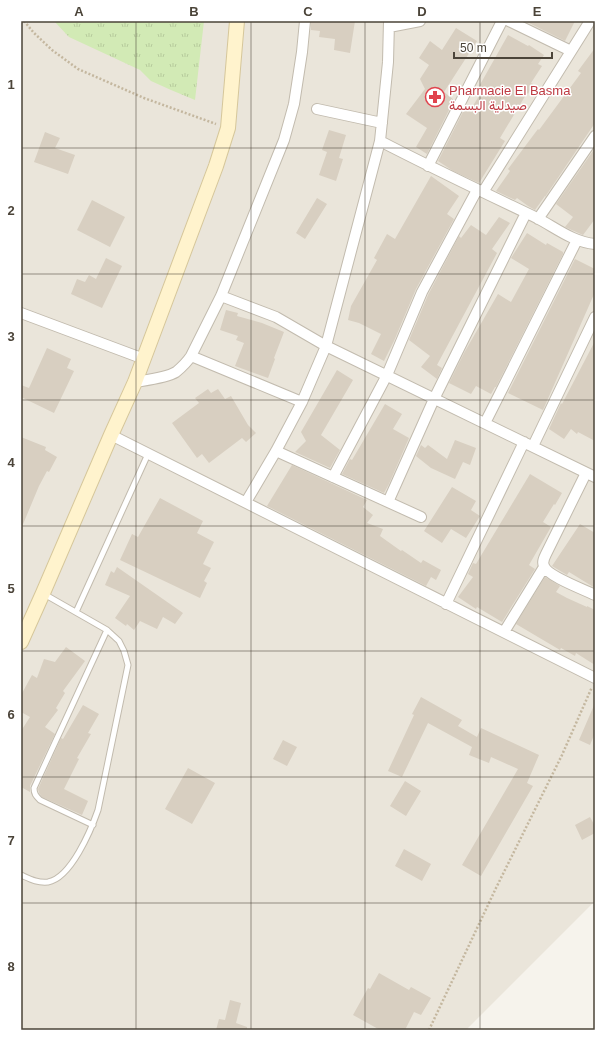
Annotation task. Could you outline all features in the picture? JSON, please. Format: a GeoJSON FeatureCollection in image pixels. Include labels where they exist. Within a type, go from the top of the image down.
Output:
{"type":"FeatureCollection","features":[{"type":"Feature","properties":{"kind":"street"},"geometry":{"type":"LineString","coordinates":[[21,642],[135,382],[216,166],[228,128],[237,21]]}},
{"type":"Feature","properties":{"kind":"street"},"geometry":{"type":"LineString","coordinates":[[135,382],[167,376],[185,364],[191,356],[221,296],[284,140],[294,104],[302,52],[304,21]]}},
{"type":"Feature","properties":{"kind":"street"},"geometry":{"type":"LineString","coordinates":[[246,502],[276,451],[302,402],[326,346],[380,141],[388,62],[389,24],[420,21]]}},
{"type":"Feature","properties":{"kind":"street"},"geometry":{"type":"LineString","coordinates":[[428,166],[502,21]]}},
{"type":"Feature","properties":{"kind":"street"},"geometry":{"type":"LineString","coordinates":[[509,21],[571,51]]}},
{"type":"Feature","properties":{"kind":"street"},"geometry":{"type":"LineString","coordinates":[[333,477],[387,375],[422,292],[480,191],[590,21]]}},
{"type":"Feature","properties":{"kind":"street"},"geometry":{"type":"LineString","coordinates":[[317,109],[382,123]]}},
{"type":"Feature","properties":{"kind":"street"},"geometry":{"type":"LineString","coordinates":[[538,219],[595,136]]}},
{"type":"Feature","properties":{"kind":"street"},"geometry":{"type":"LineString","coordinates":[[380,141],[538,219],[577,240],[595,244]]}},
{"type":"Feature","properties":{"kind":"street"},"geometry":{"type":"LineString","coordinates":[[388,502],[434,399],[526,213]]}},
{"type":"Feature","properties":{"kind":"street"},"geometry":{"type":"LineString","coordinates":[[484,423],[577,240]]}},
{"type":"Feature","properties":{"kind":"street"},"geometry":{"type":"LineString","coordinates":[[221,296],[276,317],[326,346],[592,474],[546,554],[543,562],[544,567],[504,632]]}},
{"type":"Feature","properties":{"kind":"street"},"geometry":{"type":"LineString","coordinates":[[21,313],[144,359]]}},
{"type":"Feature","properties":{"kind":"street"},"geometry":{"type":"LineString","coordinates":[[446,604],[595,317]]}},
{"type":"Feature","properties":{"kind":"street"},"geometry":{"type":"LineString","coordinates":[[191,356],[302,402]]}},
{"type":"Feature","properties":{"kind":"street"},"geometry":{"type":"LineString","coordinates":[[111,435],[504,632],[594,682]]}},
{"type":"Feature","properties":{"kind":"street"},"geometry":{"type":"LineString","coordinates":[[276,451],[421,517]]}},
{"type":"Feature","properties":{"kind":"street"},"geometry":{"type":"LineString","coordinates":[[544,567],[554,576],[595,595]]}},
{"type":"Feature","properties":{"kind":"lane"},"geometry":{"type":"LineString","coordinates":[[76,612],[148,454]]}},
{"type":"Feature","properties":{"kind":"lane"},"geometry":{"type":"LineString","coordinates":[[21,875],[36,882],[49,882],[56,878],[65,871],[75,858],[93,825],[128,665],[119,641],[107,630],[43,593]]}},
{"type":"Feature","properties":{"kind":"lane"},"geometry":{"type":"LineString","coordinates":[[93,825],[40,800],[34,792],[34,788],[107,630]]}},
{"type":"Feature","properties":{"kind":"path"},"geometry":{"type":"LineString","coordinates":[[24,21],[52,50],[78,69],[144,98],[228,128]]}},
{"type":"Feature","properties":{"kind":"path"},"geometry":{"type":"LineString","coordinates":[[429,1030],[492,895],[562,755],[594,682]]}},
{"type":"Feature","properties":{"kind":"shaded area"},"geometry":{"type":"Polygon","coordinates":[[[21,21],[595,21],[595,901],[466,1030],[21,1030],[21,21]]]}},
{"type":"Feature","properties":{"kind":"green space"},"geometry":{"type":"Polygon","coordinates":[[[54,21],[204,21],[195,100],[151,81],[140,70],[69,37],[54,21]]]}},
{"type":"Feature","properties":{"kind":"building"},"geometry":{"type":"Polygon","coordinates":[[[311,21],[355,21],[350,53],[334,50],[335,39],[319,37],[320,31],[311,30],[311,21]]]}},
{"type":"Feature","properties":{"kind":"building"},"geometry":{"type":"Polygon","coordinates":[[[525,21],[575,21],[565,41],[525,21]]]}},
{"type":"Feature","properties":{"kind":"building","name":"Pharmacie El Basma صيدلية البسمة"},"geometry":{"type":"Polygon","coordinates":[[[456,28],[477,41],[444,92],[454,100],[427,154],[416,147],[427,128],[406,114],[425,89],[420,79],[429,65],[419,58],[430,41],[442,50],[456,28]]]}},
{"type":"Feature","properties":{"kind":"building"},"geometry":{"type":"Polygon","coordinates":[[[508,35],[528,46],[529,45],[544,55],[538,64],[542,66],[531,83],[533,84],[528,94],[527,93],[500,138],[505,141],[479,183],[453,171],[438,161],[465,108],[469,112],[481,93],[477,90],[508,35]]]}},
{"type":"Feature","properties":{"kind":"building"},"geometry":{"type":"Polygon","coordinates":[[[595,48],[595,123],[545,197],[535,210],[517,198],[515,200],[496,191],[510,171],[508,169],[581,73],[578,71],[595,48]]]}},
{"type":"Feature","properties":{"kind":"building"},"geometry":{"type":"Polygon","coordinates":[[[329,130],[346,135],[339,158],[343,159],[336,181],[319,175],[327,152],[322,150],[329,130]]]}},
{"type":"Feature","properties":{"kind":"building"},"geometry":{"type":"Polygon","coordinates":[[[45,132],[60,138],[55,148],[75,155],[68,174],[34,162],[45,132]]]}},
{"type":"Feature","properties":{"kind":"building"},"geometry":{"type":"Polygon","coordinates":[[[595,148],[595,219],[583,235],[565,227],[573,217],[556,204],[595,148]]]}},
{"type":"Feature","properties":{"kind":"building"},"geometry":{"type":"Polygon","coordinates":[[[431,176],[459,196],[447,214],[454,219],[416,289],[384,361],[371,354],[381,334],[359,323],[348,320],[351,306],[377,260],[374,258],[387,234],[395,239],[431,176]]]}},
{"type":"Feature","properties":{"kind":"building"},"geometry":{"type":"Polygon","coordinates":[[[317,198],[327,204],[305,239],[296,233],[317,198]]]}},
{"type":"Feature","properties":{"kind":"building"},"geometry":{"type":"Polygon","coordinates":[[[92,200],[125,217],[110,247],[77,230],[92,200]]]}},
{"type":"Feature","properties":{"kind":"building"},"geometry":{"type":"Polygon","coordinates":[[[499,217],[510,223],[492,249],[497,253],[437,365],[442,368],[437,379],[421,367],[430,356],[409,340],[428,295],[459,236],[461,238],[471,225],[486,235],[499,217]]]}},
{"type":"Feature","properties":{"kind":"building"},"geometry":{"type":"Polygon","coordinates":[[[527,233],[546,245],[547,243],[563,252],[563,254],[496,387],[491,394],[476,386],[471,394],[449,383],[464,353],[498,294],[511,302],[529,269],[511,258],[527,233]]]}},
{"type":"Feature","properties":{"kind":"building"},"geometry":{"type":"Polygon","coordinates":[[[106,258],[122,266],[102,308],[71,294],[77,279],[85,282],[89,275],[96,279],[106,258]]]}},
{"type":"Feature","properties":{"kind":"building"},"geometry":{"type":"Polygon","coordinates":[[[575,259],[595,269],[595,292],[543,410],[508,393],[575,259]]]}},
{"type":"Feature","properties":{"kind":"building"},"geometry":{"type":"Polygon","coordinates":[[[226,310],[238,313],[237,316],[262,323],[284,332],[268,378],[235,366],[244,343],[236,340],[238,336],[220,330],[226,310]]]}},
{"type":"Feature","properties":{"kind":"building"},"geometry":{"type":"Polygon","coordinates":[[[595,341],[595,441],[578,432],[577,434],[571,429],[564,439],[549,429],[561,403],[562,404],[595,341]]]}},
{"type":"Feature","properties":{"kind":"building"},"geometry":{"type":"Polygon","coordinates":[[[47,348],[71,359],[67,368],[74,371],[54,413],[21,397],[21,385],[29,388],[47,348]]]}},
{"type":"Feature","properties":{"kind":"building"},"geometry":{"type":"Polygon","coordinates":[[[337,370],[353,380],[321,435],[340,450],[330,468],[295,452],[306,441],[301,432],[337,370]]]}},
{"type":"Feature","properties":{"kind":"building"},"geometry":{"type":"Polygon","coordinates":[[[208,389],[211,393],[218,389],[225,399],[231,396],[248,425],[256,433],[246,442],[242,438],[209,463],[202,454],[197,458],[172,423],[199,403],[195,398],[208,389]]]}},
{"type":"Feature","properties":{"kind":"building"},"geometry":{"type":"Polygon","coordinates":[[[385,404],[402,414],[393,429],[409,438],[384,493],[342,474],[385,404]]]}},
{"type":"Feature","properties":{"kind":"building"},"geometry":{"type":"Polygon","coordinates":[[[21,437],[46,447],[45,450],[57,457],[39,486],[21,529],[21,437]]]}},
{"type":"Feature","properties":{"kind":"building"},"geometry":{"type":"Polygon","coordinates":[[[455,440],[476,448],[470,465],[463,462],[455,479],[431,468],[416,456],[421,445],[425,448],[428,445],[447,459],[455,440]]]}},
{"type":"Feature","properties":{"kind":"building"},"geometry":{"type":"Polygon","coordinates":[[[292,465],[367,500],[363,507],[373,515],[367,523],[383,529],[380,536],[401,551],[402,550],[421,563],[423,560],[441,570],[436,580],[431,577],[426,586],[267,506],[292,465]]]}},
{"type":"Feature","properties":{"kind":"building"},"geometry":{"type":"Polygon","coordinates":[[[530,474],[562,493],[543,522],[551,527],[529,565],[535,569],[502,622],[477,607],[476,609],[458,597],[473,577],[468,574],[473,563],[476,564],[530,474]]]}},
{"type":"Feature","properties":{"kind":"building"},"geometry":{"type":"Polygon","coordinates":[[[452,487],[476,501],[471,510],[480,516],[466,538],[451,529],[442,543],[424,531],[452,487]]]}},
{"type":"Feature","properties":{"kind":"building"},"geometry":{"type":"Polygon","coordinates":[[[160,498],[203,521],[197,533],[214,542],[203,564],[211,568],[204,581],[207,583],[200,598],[120,560],[132,534],[138,537],[160,498]]]}},
{"type":"Feature","properties":{"kind":"building"},"geometry":{"type":"Polygon","coordinates":[[[580,524],[595,533],[595,588],[569,572],[567,575],[552,566],[580,524]]]}},
{"type":"Feature","properties":{"kind":"building"},"geometry":{"type":"Polygon","coordinates":[[[117,567],[183,613],[175,624],[163,617],[157,629],[140,621],[134,630],[127,624],[126,626],[115,618],[130,596],[105,585],[111,571],[114,573],[117,567]]]}},
{"type":"Feature","properties":{"kind":"building"},"geometry":{"type":"Polygon","coordinates":[[[545,577],[560,586],[556,592],[595,610],[595,665],[576,653],[575,656],[561,648],[560,650],[516,624],[545,577]]]}},
{"type":"Feature","properties":{"kind":"building"},"geometry":{"type":"Polygon","coordinates":[[[66,647],[85,661],[63,691],[65,693],[56,708],[58,710],[45,727],[55,734],[30,786],[30,792],[21,787],[21,731],[30,717],[21,712],[21,695],[32,675],[37,678],[44,659],[55,662],[66,647]]]}},
{"type":"Feature","properties":{"kind":"building"},"geometry":{"type":"Polygon","coordinates":[[[421,697],[462,720],[458,726],[477,737],[481,728],[539,755],[527,783],[533,786],[481,876],[462,865],[518,769],[491,757],[489,763],[469,755],[472,747],[428,723],[402,777],[388,771],[414,715],[412,714],[421,697]]]}},
{"type":"Feature","properties":{"kind":"building"},"geometry":{"type":"Polygon","coordinates":[[[595,703],[595,733],[590,745],[579,740],[595,703]]]}},
{"type":"Feature","properties":{"kind":"building"},"geometry":{"type":"Polygon","coordinates":[[[83,705],[99,714],[88,733],[91,734],[77,758],[79,759],[64,789],[88,801],[82,815],[42,797],[38,789],[61,738],[63,739],[83,705]]]}},
{"type":"Feature","properties":{"kind":"building"},"geometry":{"type":"Polygon","coordinates":[[[283,740],[297,747],[287,766],[273,759],[283,740]]]}},
{"type":"Feature","properties":{"kind":"building"},"geometry":{"type":"Polygon","coordinates":[[[188,768],[215,783],[192,824],[165,809],[188,768]]]}},
{"type":"Feature","properties":{"kind":"building"},"geometry":{"type":"Polygon","coordinates":[[[405,781],[421,791],[406,816],[390,806],[405,781]]]}},
{"type":"Feature","properties":{"kind":"building"},"geometry":{"type":"Polygon","coordinates":[[[590,817],[595,826],[595,833],[582,840],[575,825],[590,817]]]}},
{"type":"Feature","properties":{"kind":"building"},"geometry":{"type":"Polygon","coordinates":[[[404,849],[431,864],[422,881],[395,866],[404,849]]]}},
{"type":"Feature","properties":{"kind":"building"},"geometry":{"type":"Polygon","coordinates":[[[379,973],[409,990],[411,987],[431,998],[421,1015],[414,1012],[405,1030],[380,1030],[353,1015],[368,988],[370,989],[379,973]]]}},
{"type":"Feature","properties":{"kind":"building"},"geometry":{"type":"Polygon","coordinates":[[[230,1000],[241,1003],[236,1023],[247,1027],[247,1030],[216,1030],[219,1019],[225,1020],[230,1000]]]}},
{"type":"Feature","properties":{"kind":"place","name":"Pharmacie El Basma صيدلية البسمة"},"geometry":{"type":"Point","coordinates":[435,97]}}]}
